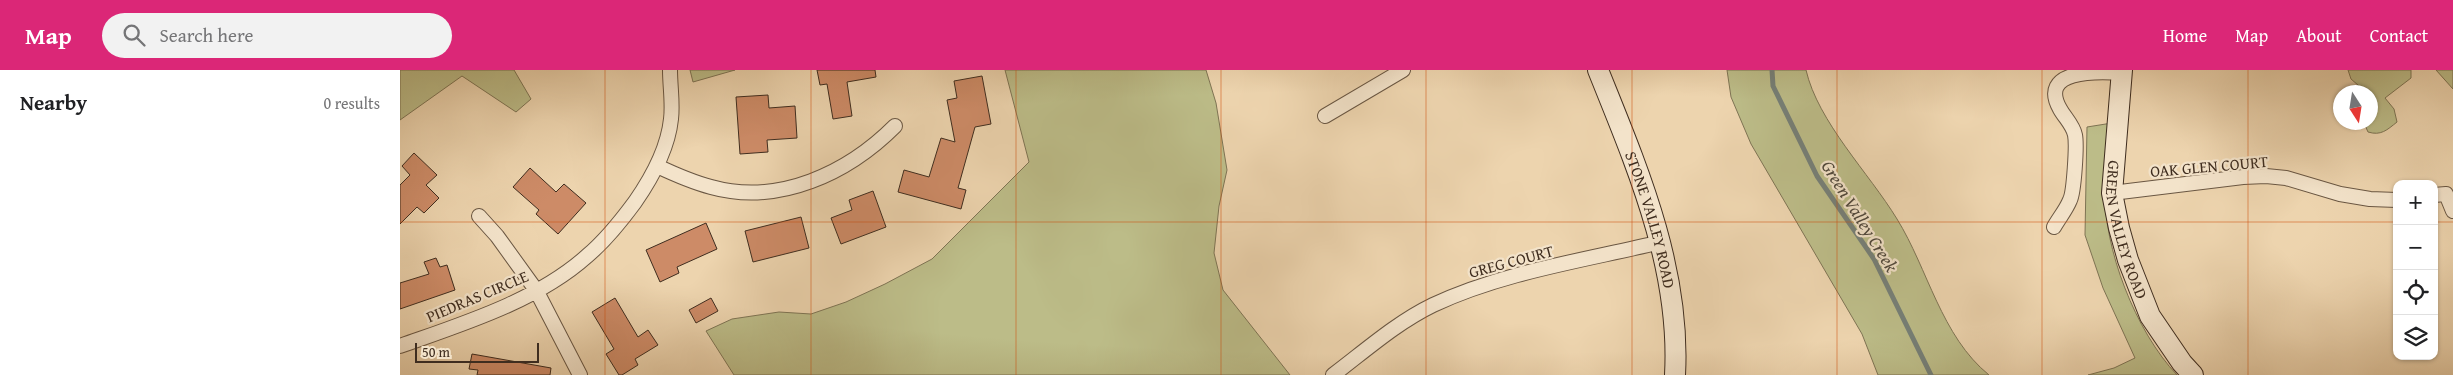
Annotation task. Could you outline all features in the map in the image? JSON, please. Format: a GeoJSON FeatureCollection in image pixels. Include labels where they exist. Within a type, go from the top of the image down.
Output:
{"type":"FeatureCollection","features":[{"type":"Feature","properties":{"kind":"street","name":"PIEDRAS CIRCLE"},"geometry":{"type":"LineString","coordinates":[[400,346],[507,306],[536,290],[587,256],[628,212],[657,166],[671,120],[670,70]]}},
{"type":"Feature","properties":{"kind":"street"},"geometry":{"type":"LineString","coordinates":[[1325,116],[1403,70]]}},
{"type":"Feature","properties":{"kind":"street","name":"STONE VALLEY ROAD"},"geometry":{"type":"LineString","coordinates":[[1598,70],[1637,167],[1661,242],[1674,322],[1675,375]]}},
{"type":"Feature","properties":{"kind":"street"},"geometry":{"type":"LineString","coordinates":[[2054,227],[2070,199],[2076,144],[2071,124],[2057,101],[2055,91],[2058,81],[2064,75],[2079,72],[2122,71]]}},
{"type":"Feature","properties":{"kind":"street","name":"GREEN VALLEY ROAD"},"geometry":{"type":"LineString","coordinates":[[2122,71],[2112,193],[2128,260],[2150,316],[2182,363],[2193,375]]}},
{"type":"Feature","properties":{"kind":"street"},"geometry":{"type":"LineString","coordinates":[[657,166],[712,188],[752,193],[790,188],[830,174],[863,154],[895,126]]}},
{"type":"Feature","properties":{"kind":"street","name":"OAK GLEN COURT"},"geometry":{"type":"LineString","coordinates":[[2112,193],[2243,177],[2266,176],[2286,178],[2347,195],[2370,199],[2393,200]]}},
{"type":"Feature","properties":{"kind":"street"},"geometry":{"type":"LineString","coordinates":[[2438,195],[2446,194],[2453,211]]}},
{"type":"Feature","properties":{"kind":"street"},"geometry":{"type":"LineString","coordinates":[[479,216],[536,290],[580,375]]}},
{"type":"Feature","properties":{"kind":"street","name":"GREG COURT"},"geometry":{"type":"LineString","coordinates":[[1333,375],[1394,329],[1432,306],[1481,285],[1661,242]]}},
{"type":"Feature","properties":{"kind":"green space"},"geometry":{"type":"Polygon","coordinates":[[[400,70],[514,70],[531,99],[516,112],[462,76],[400,120],[400,70]]]}},
{"type":"Feature","properties":{"kind":"green space"},"geometry":{"type":"Polygon","coordinates":[[[690,70],[735,70],[693,82],[690,70]]]}},
{"type":"Feature","properties":{"kind":"green space"},"geometry":{"type":"Polygon","coordinates":[[[1005,70],[1206,70],[1216,103],[1227,170],[1219,206],[1214,253],[1223,290],[1290,375],[734,375],[706,331],[732,319],[779,312],[811,314],[846,302],[885,284],[932,259],[1029,162],[1005,70]]]}},
{"type":"Feature","properties":{"kind":"green space"},"geometry":{"type":"Polygon","coordinates":[[[1727,70],[1806,70],[1821,109],[1886,202],[1908,238],[1947,322],[1973,359],[1989,375],[1878,375],[1862,334],[1751,144],[1731,97],[1727,70]]]}},
{"type":"Feature","properties":{"kind":"green space"},"geometry":{"type":"Polygon","coordinates":[[[2348,70],[2411,70],[2411,78],[2385,98],[2394,109],[2397,122],[2380,133],[2368,132],[2367,130],[2378,130],[2378,85],[2358,85],[2351,79],[2348,70]]]}},
{"type":"Feature","properties":{"kind":"green space"},"geometry":{"type":"Polygon","coordinates":[[[2436,70],[2453,70],[2453,89],[2436,70]]]}},
{"type":"Feature","properties":{"kind":"green space"},"geometry":{"type":"Polygon","coordinates":[[[2112,123],[2105,189],[2106,212],[2116,262],[2125,288],[2148,336],[2177,375],[2088,375],[2114,368],[2135,358],[2103,288],[2085,235],[2087,127],[2112,123]]]}},
{"type":"Feature","properties":{"kind":"building"},"geometry":{"type":"Polygon","coordinates":[[[817,70],[875,70],[876,77],[847,82],[852,116],[833,119],[827,84],[820,85],[817,70]]]}},
{"type":"Feature","properties":{"kind":"building"},"geometry":{"type":"Polygon","coordinates":[[[982,76],[991,124],[975,127],[958,188],[966,190],[961,209],[898,192],[904,170],[929,177],[941,138],[955,142],[947,100],[957,98],[954,81],[982,76]]]}},
{"type":"Feature","properties":{"kind":"building"},"geometry":{"type":"Polygon","coordinates":[[[768,95],[769,108],[795,106],[797,138],[767,140],[768,152],[740,154],[736,97],[768,95]]]}},
{"type":"Feature","properties":{"kind":"building"},"geometry":{"type":"Polygon","coordinates":[[[414,153],[437,175],[426,185],[439,198],[424,213],[417,207],[400,224],[400,185],[410,175],[402,166],[414,153]]]}},
{"type":"Feature","properties":{"kind":"building"},"geometry":{"type":"Polygon","coordinates":[[[530,168],[556,192],[564,184],[586,203],[558,234],[536,214],[539,210],[513,187],[530,168]]]}},
{"type":"Feature","properties":{"kind":"building"},"geometry":{"type":"Polygon","coordinates":[[[873,191],[886,227],[841,244],[831,218],[852,210],[849,200],[873,191]]]}},
{"type":"Feature","properties":{"kind":"building"},"geometry":{"type":"Polygon","coordinates":[[[801,217],[809,248],[753,262],[745,231],[801,217]]]}},
{"type":"Feature","properties":{"kind":"building"},"geometry":{"type":"Polygon","coordinates":[[[706,223],[717,249],[677,267],[679,273],[660,282],[646,250],[706,223]]]}},
{"type":"Feature","properties":{"kind":"building"},"geometry":{"type":"Polygon","coordinates":[[[436,258],[440,267],[447,265],[455,290],[400,309],[400,283],[429,274],[424,262],[436,258]]]}},
{"type":"Feature","properties":{"kind":"building"},"geometry":{"type":"Polygon","coordinates":[[[615,298],[638,337],[648,330],[658,345],[635,359],[638,365],[622,375],[619,375],[606,354],[614,349],[592,312],[615,298]]]}},
{"type":"Feature","properties":{"kind":"building"},"geometry":{"type":"Polygon","coordinates":[[[711,298],[718,311],[696,323],[689,310],[711,298]]]}},
{"type":"Feature","properties":{"kind":"building"},"geometry":{"type":"Polygon","coordinates":[[[472,354],[551,368],[550,375],[477,375],[478,370],[469,369],[472,354]]]}},
{"type":"Feature","properties":{"kind":"waterway","name":"Green Valley Creek"},"geometry":{"type":"LineString","coordinates":[[1772,70],[1773,86],[1817,176],[1874,259],[1931,375]]}}]}
